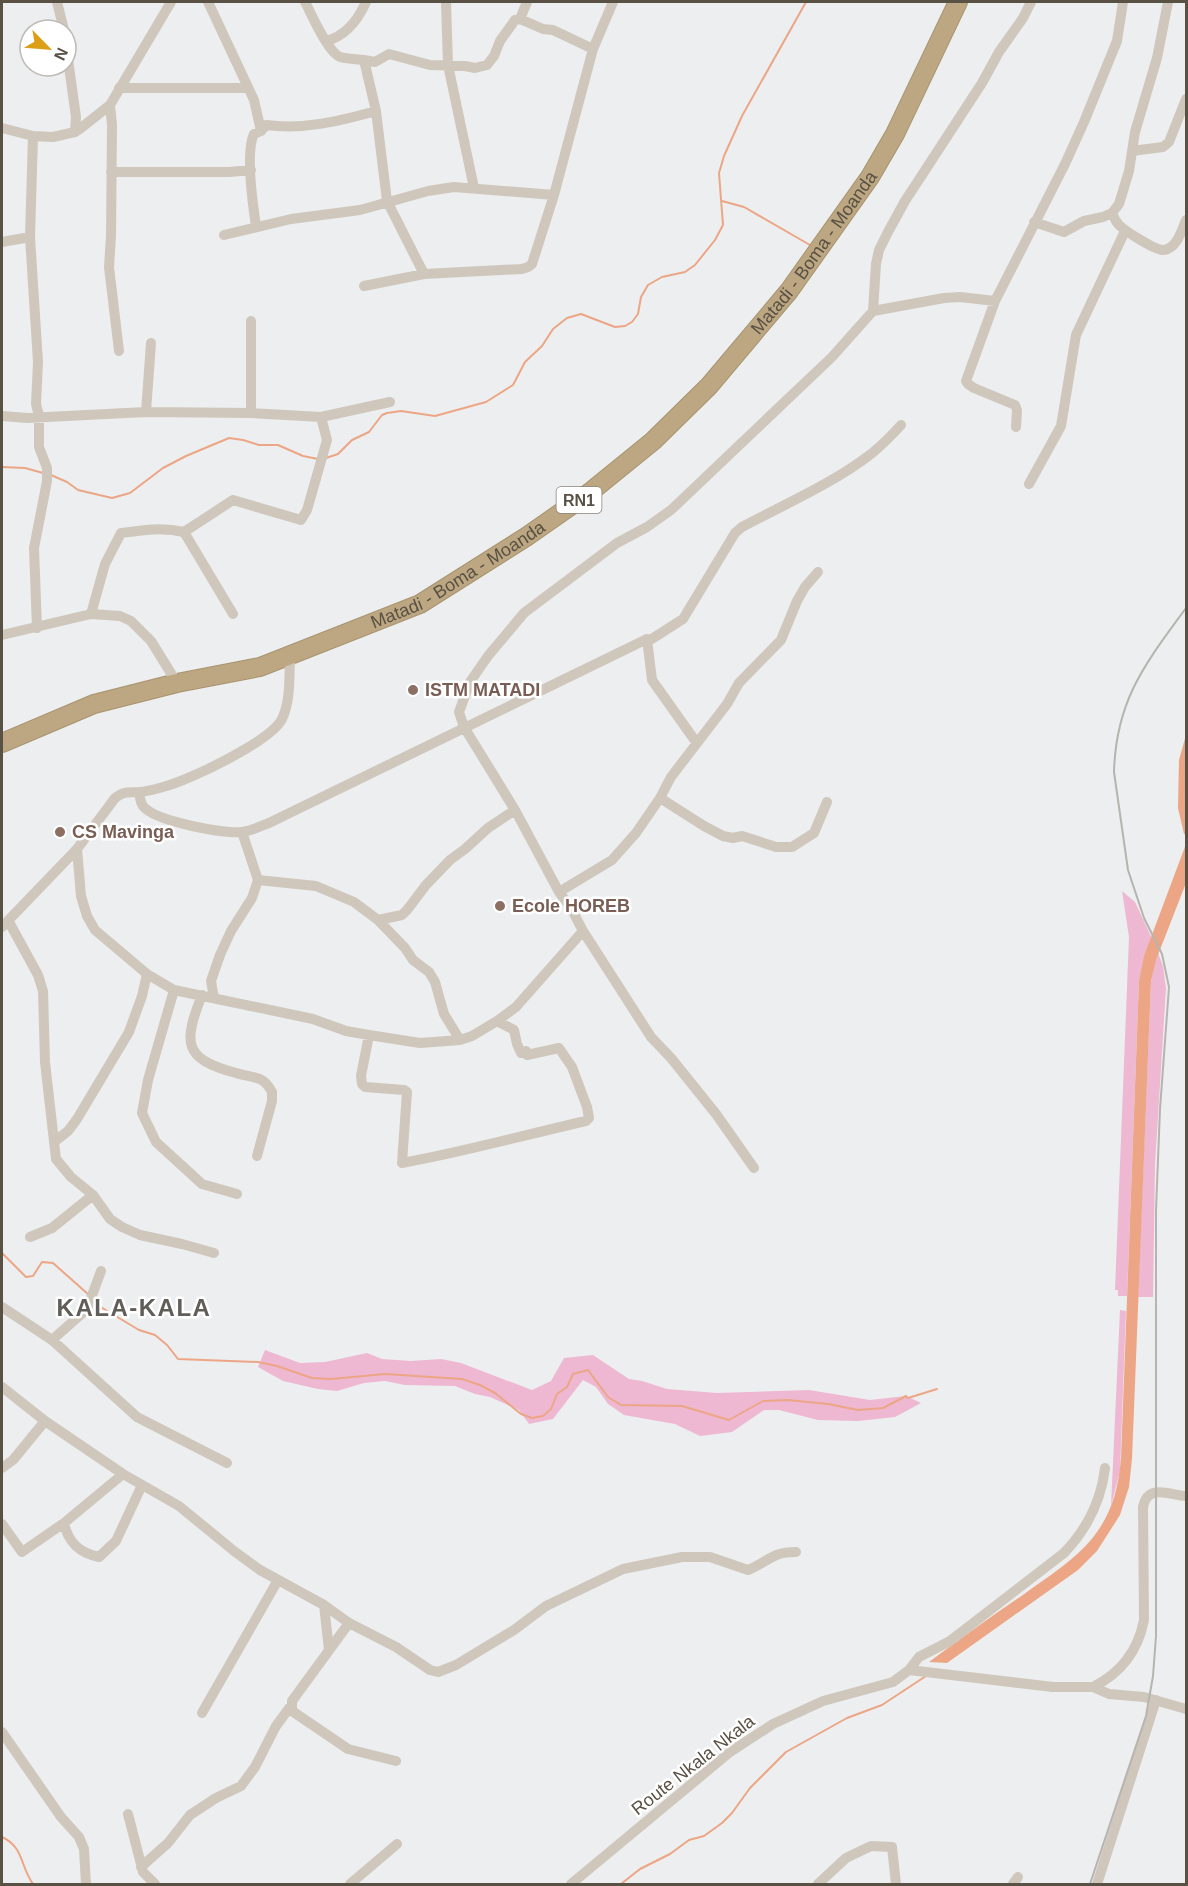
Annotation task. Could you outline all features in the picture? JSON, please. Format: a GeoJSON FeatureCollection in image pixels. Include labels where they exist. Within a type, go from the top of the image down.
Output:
{"type":"FeatureCollection","features":[{"type":"Feature","properties":{"kind":"highway","name":"Matadi - Boma - Moanda"},"geometry":{"type":"LineString","coordinates":[[2,743],[94,704],[177,683],[260,667],[420,604],[526,537],[589,493],[652,441],[701,394],[789,291],[870,177],[895,134],[958,2]]}},
{"type":"Feature","properties":{"kind":"street"},"geometry":{"type":"LineString","coordinates":[[57,2],[60,18]]}},
{"type":"Feature","properties":{"kind":"street"},"geometry":{"type":"LineString","coordinates":[[2,128],[33,136],[53,137],[75,132],[110,105],[171,2]]}},
{"type":"Feature","properties":{"kind":"street"},"geometry":{"type":"LineString","coordinates":[[305,2],[326,41],[339,57],[375,62],[389,54],[423,63],[475,68],[487,65],[515,20],[553,30],[593,49]]}},
{"type":"Feature","properties":{"kind":"street"},"geometry":{"type":"LineString","coordinates":[[326,41],[345,33],[366,2]]}},
{"type":"Feature","properties":{"kind":"street"},"geometry":{"type":"LineString","coordinates":[[446,2],[448,65],[474,188]]}},
{"type":"Feature","properties":{"kind":"street"},"geometry":{"type":"LineString","coordinates":[[520,20],[527,2]]}},
{"type":"Feature","properties":{"kind":"street"},"geometry":{"type":"LineString","coordinates":[[364,286],[424,274],[528,267],[534,259],[554,195],[593,49],[613,2]]}},
{"type":"Feature","properties":{"kind":"street"},"geometry":{"type":"LineString","coordinates":[[873,311],[876,264],[879,250],[888,232],[905,201],[976,93],[1031,2]]}},
{"type":"Feature","properties":{"kind":"street"},"geometry":{"type":"LineString","coordinates":[[1016,427],[1015,405],[974,388],[966,381],[994,301],[1065,164],[1117,41],[1123,2]]}},
{"type":"Feature","properties":{"kind":"street"},"geometry":{"type":"LineString","coordinates":[[1034,222],[1064,232],[1084,220],[1112,213],[1122,197],[1168,2]]}},
{"type":"Feature","properties":{"kind":"street"},"geometry":{"type":"LineString","coordinates":[[211,3],[254,100],[261,131]]}},
{"type":"Feature","properties":{"kind":"street"},"geometry":{"type":"LineString","coordinates":[[364,60],[376,111],[387,201],[424,274]]}},
{"type":"Feature","properties":{"kind":"street"},"geometry":{"type":"LineString","coordinates":[[70,78],[75,132]]}},
{"type":"Feature","properties":{"kind":"street"},"geometry":{"type":"LineString","coordinates":[[119,88],[248,88]]}},
{"type":"Feature","properties":{"kind":"street"},"geometry":{"type":"LineString","coordinates":[[1132,151],[1163,147],[1169,142],[1186,99]]}},
{"type":"Feature","properties":{"kind":"street"},"geometry":{"type":"LineString","coordinates":[[110,105],[109,267],[119,351]]}},
{"type":"Feature","properties":{"kind":"street"},"geometry":{"type":"LineString","coordinates":[[256,226],[251,191],[252,138],[266,125],[309,126],[343,121],[376,111]]}},
{"type":"Feature","properties":{"kind":"street"},"geometry":{"type":"LineString","coordinates":[[33,136],[30,237],[38,362],[36,404],[39,416],[39,447],[47,468],[47,480],[34,548],[37,628]]}},
{"type":"Feature","properties":{"kind":"street"},"geometry":{"type":"LineString","coordinates":[[111,172],[251,170]]}},
{"type":"Feature","properties":{"kind":"street"},"geometry":{"type":"LineString","coordinates":[[224,235],[291,219],[360,210],[387,201],[454,187],[554,195]]}},
{"type":"Feature","properties":{"kind":"street"},"geometry":{"type":"LineString","coordinates":[[1112,213],[1116,223],[1125,231],[1158,249],[1165,250],[1178,238],[1186,220]]}},
{"type":"Feature","properties":{"kind":"street"},"geometry":{"type":"LineString","coordinates":[[1029,484],[1061,426],[1076,335],[1125,231]]}},
{"type":"Feature","properties":{"kind":"street"},"geometry":{"type":"LineString","coordinates":[[2,242],[30,237]]}},
{"type":"Feature","properties":{"kind":"street"},"geometry":{"type":"LineString","coordinates":[[754,1168],[679,1067],[651,1037],[559,892],[515,810],[464,727],[459,711],[470,682],[488,656],[524,613],[617,543],[647,527],[671,510],[832,357],[873,311],[944,298],[960,297],[994,301]]}},
{"type":"Feature","properties":{"kind":"street"},"geometry":{"type":"LineString","coordinates":[[250,413],[251,321]]}},
{"type":"Feature","properties":{"kind":"street"},"geometry":{"type":"LineString","coordinates":[[146,412],[151,343]]}},
{"type":"Feature","properties":{"kind":"street"},"geometry":{"type":"LineString","coordinates":[[2,416],[27,418],[146,412],[250,413],[321,417],[390,402]]}},
{"type":"Feature","properties":{"kind":"street"},"geometry":{"type":"LineString","coordinates":[[184,532],[233,500],[302,520],[327,440],[321,417]]}},
{"type":"Feature","properties":{"kind":"street"},"geometry":{"type":"LineString","coordinates":[[647,639],[647,642],[683,619],[729,542],[742,527],[843,473],[873,452],[901,425]]}},
{"type":"Feature","properties":{"kind":"street"},"geometry":{"type":"LineString","coordinates":[[92,614],[105,564],[121,533],[152,528],[168,528],[184,532],[234,614]]}},
{"type":"Feature","properties":{"kind":"street"},"geometry":{"type":"LineString","coordinates":[[559,892],[612,860],[636,832],[660,798],[671,777],[727,704],[746,674],[781,640],[797,601],[818,572]]}},
{"type":"Feature","properties":{"kind":"street"},"geometry":{"type":"LineString","coordinates":[[2,635],[92,614],[120,616],[131,621],[151,641],[177,683]]}},
{"type":"Feature","properties":{"kind":"street"},"geometry":{"type":"LineString","coordinates":[[139,792],[142,805],[151,813],[162,818],[185,825],[242,832],[269,823],[647,639]]}},
{"type":"Feature","properties":{"kind":"street"},"geometry":{"type":"LineString","coordinates":[[647,639],[652,680],[696,742]]}},
{"type":"Feature","properties":{"kind":"street"},"geometry":{"type":"LineString","coordinates":[[214,1253],[140,1235],[122,1227],[110,1219],[93,1195],[56,1159],[45,1062],[43,992],[30,956],[5,925],[77,849],[122,792],[139,792],[167,786],[235,756],[270,734],[281,721],[285,710],[290,656]]}},
{"type":"Feature","properties":{"kind":"street"},"geometry":{"type":"LineString","coordinates":[[660,798],[723,836],[733,838],[742,836],[776,846],[792,847],[814,833],[827,802]]}},
{"type":"Feature","properties":{"kind":"street"},"geometry":{"type":"LineString","coordinates":[[378,920],[402,915],[450,860],[488,828],[515,810]]}},
{"type":"Feature","properties":{"kind":"street"},"geometry":{"type":"LineString","coordinates":[[214,998],[211,981],[220,955],[252,898],[258,880],[242,832]]}},
{"type":"Feature","properties":{"kind":"street"},"geometry":{"type":"LineString","coordinates":[[77,849],[81,896],[87,916],[95,930],[147,974],[174,990],[313,1019],[346,1031],[369,1035],[420,1043],[460,1040],[497,1021],[516,1006],[583,931]]}},
{"type":"Feature","properties":{"kind":"street"},"geometry":{"type":"LineString","coordinates":[[258,880],[316,886],[354,902],[378,920],[405,948],[413,960],[429,972],[435,982],[444,1014],[460,1040]]}},
{"type":"Feature","properties":{"kind":"street"},"geometry":{"type":"LineString","coordinates":[[54,1142],[68,1131],[77,1119],[129,1032],[147,974]]}},
{"type":"Feature","properties":{"kind":"street"},"geometry":{"type":"LineString","coordinates":[[174,990],[148,1080],[142,1113],[156,1142],[202,1184],[237,1194]]}},
{"type":"Feature","properties":{"kind":"street"},"geometry":{"type":"LineString","coordinates":[[202,995],[191,1022],[190,1035],[193,1051],[214,1067],[263,1081],[272,1092],[272,1101],[257,1156]]}},
{"type":"Feature","properties":{"kind":"street"},"geometry":{"type":"LineString","coordinates":[[369,1035],[361,1076],[362,1084],[407,1092],[402,1163],[450,1154],[586,1121],[589,1114],[572,1067],[559,1048],[527,1055],[526,1051],[521,1053],[514,1030],[497,1021]]}},
{"type":"Feature","properties":{"kind":"street"},"geometry":{"type":"LineString","coordinates":[[30,1238],[52,1228],[93,1195]]}},
{"type":"Feature","properties":{"kind":"street"},"geometry":{"type":"LineString","coordinates":[[52,1340],[87,1309],[101,1271]]}},
{"type":"Feature","properties":{"kind":"street"},"geometry":{"type":"LineString","coordinates":[[2,1307],[52,1340],[137,1418],[227,1462]]}},
{"type":"Feature","properties":{"kind":"street"},"geometry":{"type":"LineString","coordinates":[[2,1387],[45,1421],[123,1474],[179,1506],[234,1551],[278,1580],[324,1605],[349,1623],[396,1647],[430,1670],[438,1672],[488,1647],[560,1598],[623,1569],[682,1557],[710,1557],[748,1570],[772,1555],[796,1552]]}},
{"type":"Feature","properties":{"kind":"street"},"geometry":{"type":"LineString","coordinates":[[2,1468],[13,1460],[45,1421]]}},
{"type":"Feature","properties":{"kind":"street","name":"Route Nkala Nkala"},"geometry":{"type":"LineString","coordinates":[[571,1884],[730,1752],[773,1724],[823,1701],[893,1682],[909,1670],[919,1657],[950,1641],[1064,1553],[1095,1510],[1105,1468]]}},
{"type":"Feature","properties":{"kind":"street"},"geometry":{"type":"LineString","coordinates":[[2,1524],[22,1552],[64,1523],[123,1474]]}},
{"type":"Feature","properties":{"kind":"street"},"geometry":{"type":"LineString","coordinates":[[64,1523],[67,1536],[72,1543],[90,1555],[99,1557],[116,1541],[142,1485]]}},
{"type":"Feature","properties":{"kind":"street"},"geometry":{"type":"LineString","coordinates":[[1093,1687],[1110,1677],[1124,1664],[1135,1648],[1142,1630],[1144,1620],[1143,1507],[1145,1499],[1151,1493],[1158,1491],[1186,1496]]}},
{"type":"Feature","properties":{"kind":"street"},"geometry":{"type":"LineString","coordinates":[[202,1713],[278,1580]]}},
{"type":"Feature","properties":{"kind":"street"},"geometry":{"type":"LineString","coordinates":[[324,1605],[329,1650]]}},
{"type":"Feature","properties":{"kind":"street"},"geometry":{"type":"LineString","coordinates":[[141,1867],[168,1843],[190,1815],[241,1786],[292,1701],[349,1623]]}},
{"type":"Feature","properties":{"kind":"street"},"geometry":{"type":"LineString","coordinates":[[909,1670],[1053,1687],[1093,1687],[1109,1694],[1144,1697],[1186,1709]]}},
{"type":"Feature","properties":{"kind":"street"},"geometry":{"type":"LineString","coordinates":[[1097,1884],[1156,1701]]}},
{"type":"Feature","properties":{"kind":"street"},"geometry":{"type":"LineString","coordinates":[[290,1707],[292,1712],[348,1749],[396,1761]]}},
{"type":"Feature","properties":{"kind":"street"},"geometry":{"type":"LineString","coordinates":[[2,1732],[61,1818],[79,1837],[84,1849],[86,1884]]}},
{"type":"Feature","properties":{"kind":"street"},"geometry":{"type":"LineString","coordinates":[[128,1814],[141,1867],[146,1877],[155,1884]]}},
{"type":"Feature","properties":{"kind":"street"},"geometry":{"type":"LineString","coordinates":[[350,1884],[397,1844]]}},
{"type":"Feature","properties":{"kind":"street"},"geometry":{"type":"LineString","coordinates":[[818,1884],[846,1858],[871,1846],[892,1847],[896,1884]]}},
{"type":"Feature","properties":{"kind":"shaded area"},"geometry":{"type":"Polygon","coordinates":[[[1186,735],[1186,835],[1178,808],[1179,760],[1186,735]]]}},
{"type":"Feature","properties":{"kind":"shaded area"},"geometry":{"type":"Polygon","coordinates":[[[1186,844],[1186,883],[1156,960],[1151,981],[1129,1487],[1120,1515],[1097,1551],[1078,1570],[947,1663],[929,1662],[1075,1556],[1090,1541],[1111,1507],[1121,1458],[1139,981],[1144,956],[1186,844]]]}},
{"type":"Feature","properties":{"kind":"shaded area"},"geometry":{"type":"Polygon","coordinates":[[[1122,891],[1135,902],[1155,945],[1163,966],[1166,988],[1155,1165],[1153,1297],[1138,1297],[1151,981],[1155,960],[1145,957],[1139,981],[1127,1296],[1118,1296],[1118,1290],[1115,1290],[1129,937],[1122,891]]]}},
{"type":"Feature","properties":{"kind":"shaded area"},"geometry":{"type":"Polygon","coordinates":[[[1120,1310],[1126,1311],[1120,1471],[1111,1506],[1120,1310]]]}},
{"type":"Feature","properties":{"kind":"shaded area"},"geometry":{"type":"Polygon","coordinates":[[[265,1350],[300,1363],[325,1362],[367,1353],[382,1359],[411,1361],[441,1359],[461,1363],[532,1390],[551,1381],[564,1358],[593,1355],[629,1379],[667,1389],[717,1393],[809,1390],[870,1400],[906,1396],[921,1403],[895,1417],[858,1421],[818,1420],[779,1410],[764,1410],[732,1432],[700,1436],[675,1424],[624,1415],[608,1404],[596,1387],[583,1380],[553,1419],[529,1424],[519,1410],[490,1397],[455,1386],[405,1385],[385,1381],[364,1383],[337,1391],[283,1381],[258,1367],[265,1350]]]}},
{"type":"Feature","properties":{"kind":"waterway"},"geometry":{"type":"LineString","coordinates":[[326,458],[338,454],[352,440],[369,432],[382,415],[387,413],[401,411],[435,416],[486,402],[513,385],[525,362],[542,346],[553,329],[567,318],[581,314],[615,327],[625,326],[632,322],[638,314],[641,297],[648,285],[662,277],[685,272],[695,265],[715,240],[723,225],[719,173],[724,156],[742,116],[806,2]]}},
{"type":"Feature","properties":{"kind":"waterway"},"geometry":{"type":"LineString","coordinates":[[722,201],[744,207],[810,245]]}},
{"type":"Feature","properties":{"kind":"waterway"},"geometry":{"type":"LineString","coordinates":[[51,475],[78,490],[112,498],[130,493],[163,468],[229,438],[259,445],[278,445],[303,456],[318,459]]}},
{"type":"Feature","properties":{"kind":"waterway"},"geometry":{"type":"LineString","coordinates":[[2,467],[25,468],[43,473]]}},
{"type":"Feature","properties":{"kind":"waterway"},"geometry":{"type":"LineString","coordinates":[[2,1253],[26,1277],[33,1276],[42,1262],[53,1263],[89,1295]]}},
{"type":"Feature","properties":{"kind":"waterway"},"geometry":{"type":"LineString","coordinates":[[99,1306],[139,1330],[155,1335],[178,1359],[258,1362],[312,1378],[331,1379],[385,1374],[462,1379],[495,1393],[521,1414],[532,1418],[543,1416],[551,1409],[557,1394],[567,1387],[573,1374],[588,1370],[608,1397],[621,1405],[682,1406],[729,1420],[763,1401],[788,1400],[858,1410],[883,1408],[906,1396],[908,1398],[937,1389]]}},
{"type":"Feature","properties":{"kind":"waterway"},"geometry":{"type":"LineString","coordinates":[[621,1884],[640,1869],[670,1854],[689,1840],[704,1836],[722,1823],[750,1788],[786,1752],[847,1718],[882,1705],[926,1676]]}},
{"type":"Feature","properties":{"kind":"waterway"},"geometry":{"type":"LineString","coordinates":[[2,1837],[9,1841],[18,1852],[33,1884]]}},
{"type":"Feature","properties":{"kind":"railway"},"geometry":{"type":"LineString","coordinates":[[1090,1884],[1146,1716],[1153,1676],[1156,1636],[1156,1210],[1160,1109],[1169,987],[1162,954],[1144,918],[1128,870],[1114,772],[1120,723],[1127,703],[1146,665],[1186,608]]}},
{"type":"Feature","properties":{"kind":"place","name":"ISTM MATADI"},"geometry":{"type":"Point","coordinates":[413,690]}},
{"type":"Feature","properties":{"kind":"place","name":"CS Mavinga"},"geometry":{"type":"Point","coordinates":[60,832]}},
{"type":"Feature","properties":{"kind":"place","name":"Ecole HOREB"},"geometry":{"type":"Point","coordinates":[500,906]}},
{"type":"Feature","properties":{"kind":"district","name":"KALA-KALA"},"geometry":{"type":"Point","coordinates":[134,1307]}}]}
